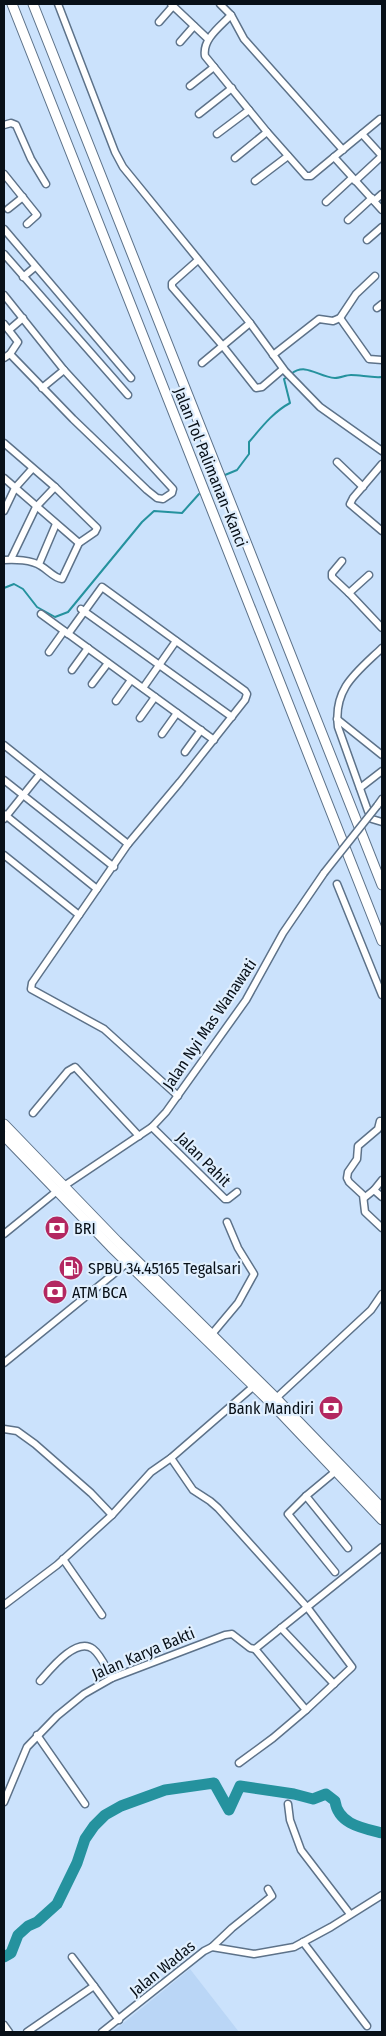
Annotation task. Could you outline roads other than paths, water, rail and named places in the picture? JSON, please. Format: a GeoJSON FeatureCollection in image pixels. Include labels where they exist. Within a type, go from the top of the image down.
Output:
{"type":"FeatureCollection","features":[{"type":"Feature","properties":{"kind":"highway","name":"Jalan Tol Palimanan–Kanci"},"geometry":{"type":"LineString","coordinates":[[12,4],[382,941]]}},
{"type":"Feature","properties":{"kind":"highway","name":"Jalan Tol Palimanan–Kanci"},"geometry":{"type":"LineString","coordinates":[[33,4],[382,885]]}},
{"type":"Feature","properties":{"kind":"highway"},"geometry":{"type":"LineString","coordinates":[[4,1124],[127,1263],[254,1386],[274,1400]]}},
{"type":"Feature","properties":{"kind":"highway"},"geometry":{"type":"LineString","coordinates":[[4,1136],[117,1241],[212,1334],[332,1461],[382,1508]]}},
{"type":"Feature","properties":{"kind":"highway"},"geometry":{"type":"LineString","coordinates":[[332,1461],[336,1471],[382,1520]]}},
{"type":"Feature","properties":{"kind":"street"},"geometry":{"type":"LineString","coordinates":[[58,4],[115,152],[123,167],[250,323],[293,380],[320,407],[382,451]]}},
{"type":"Feature","properties":{"kind":"street"},"geometry":{"type":"LineString","coordinates":[[220,4],[231,15],[244,39],[343,150]]}},
{"type":"Feature","properties":{"kind":"street"},"geometry":{"type":"LineString","coordinates":[[158,22],[172,5],[208,40]]}},
{"type":"Feature","properties":{"kind":"street"},"geometry":{"type":"LineString","coordinates":[[231,15],[208,40],[204,52],[267,132],[304,174],[309,177],[380,119]]}},
{"type":"Feature","properties":{"kind":"street"},"geometry":{"type":"LineString","coordinates":[[180,42],[194,26]]}},
{"type":"Feature","properties":{"kind":"street"},"geometry":{"type":"LineString","coordinates":[[190,86],[214,67]]}},
{"type":"Feature","properties":{"kind":"street"},"geometry":{"type":"LineString","coordinates":[[199,114],[232,88]]}},
{"type":"Feature","properties":{"kind":"street"},"geometry":{"type":"LineString","coordinates":[[217,134],[249,110]]}},
{"type":"Feature","properties":{"kind":"street"},"geometry":{"type":"LineString","coordinates":[[4,125],[11,123],[16,125],[31,159],[46,184]]}},
{"type":"Feature","properties":{"kind":"street"},"geometry":{"type":"LineString","coordinates":[[235,158],[267,132]]}},
{"type":"Feature","properties":{"kind":"street"},"geometry":{"type":"LineString","coordinates":[[326,202],[382,156],[362,134]]}},
{"type":"Feature","properties":{"kind":"street"},"geometry":{"type":"LineString","coordinates":[[255,181],[288,156]]}},
{"type":"Feature","properties":{"kind":"street"},"geometry":{"type":"LineString","coordinates":[[334,157],[382,210]]}},
{"type":"Feature","properties":{"kind":"street"},"geometry":{"type":"LineString","coordinates":[[4,175],[37,215],[27,224]]}},
{"type":"Feature","properties":{"kind":"street"},"geometry":{"type":"LineString","coordinates":[[348,220],[382,194]]}},
{"type":"Feature","properties":{"kind":"street"},"geometry":{"type":"LineString","coordinates":[[8,209],[23,197]]}},
{"type":"Feature","properties":{"kind":"street"},"geometry":{"type":"LineString","coordinates":[[367,240],[382,227]]}},
{"type":"Feature","properties":{"kind":"street"},"geometry":{"type":"LineString","coordinates":[[4,229],[131,378]]}},
{"type":"Feature","properties":{"kind":"street"},"geometry":{"type":"LineString","coordinates":[[4,254],[128,395]]}},
{"type":"Feature","properties":{"kind":"street"},"geometry":{"type":"LineString","coordinates":[[198,260],[171,286],[256,388],[262,387],[284,370]]}},
{"type":"Feature","properties":{"kind":"street"},"geometry":{"type":"LineString","coordinates":[[23,277],[36,267]]}},
{"type":"Feature","properties":{"kind":"street"},"geometry":{"type":"LineString","coordinates":[[273,355],[319,319],[333,321],[340,318],[356,294],[375,276]]}},
{"type":"Feature","properties":{"kind":"street"},"geometry":{"type":"LineString","coordinates":[[4,295],[64,370],[173,488],[172,493],[168,497],[163,500],[147,490],[7,356],[18,342],[4,324]]}},
{"type":"Feature","properties":{"kind":"street"},"geometry":{"type":"LineString","coordinates":[[9,330],[22,318]]}},
{"type":"Feature","properties":{"kind":"street"},"geometry":{"type":"LineString","coordinates":[[340,318],[369,359],[382,360]]}},
{"type":"Feature","properties":{"kind":"street"},"geometry":{"type":"LineString","coordinates":[[202,362],[250,323]]}},
{"type":"Feature","properties":{"kind":"street"},"geometry":{"type":"LineString","coordinates":[[102,365],[112,356]]}},
{"type":"Feature","properties":{"kind":"street"},"geometry":{"type":"LineString","coordinates":[[42,388],[64,370]]}},
{"type":"Feature","properties":{"kind":"street"},"geometry":{"type":"LineString","coordinates":[[4,444],[55,487],[97,528],[95,532],[79,543],[62,579],[39,564],[7,560],[36,507],[55,487]]}},
{"type":"Feature","properties":{"kind":"street"},"geometry":{"type":"LineString","coordinates":[[337,462],[363,487]]}},
{"type":"Feature","properties":{"kind":"street"},"geometry":{"type":"LineString","coordinates":[[382,464],[350,504],[382,532]]}},
{"type":"Feature","properties":{"kind":"street"},"geometry":{"type":"LineString","coordinates":[[4,511],[15,488],[32,469]]}},
{"type":"Feature","properties":{"kind":"street"},"geometry":{"type":"LineString","coordinates":[[4,478],[79,543]]}},
{"type":"Feature","properties":{"kind":"street"},"geometry":{"type":"LineString","coordinates":[[39,564],[56,524]]}},
{"type":"Feature","properties":{"kind":"street"},"geometry":{"type":"LineString","coordinates":[[342,561],[332,573],[332,577],[382,628]]}},
{"type":"Feature","properties":{"kind":"street"},"geometry":{"type":"LineString","coordinates":[[349,593],[369,575]]}},
{"type":"Feature","properties":{"kind":"street"},"geometry":{"type":"LineString","coordinates":[[49,652],[102,588],[245,690],[246,697],[232,717],[128,844],[114,867],[32,983],[31,989],[104,1029],[178,1096]]}},
{"type":"Feature","properties":{"kind":"street"},"geometry":{"type":"LineString","coordinates":[[82,610],[232,717]]}},
{"type":"Feature","properties":{"kind":"street"},"geometry":{"type":"LineString","coordinates":[[41,614],[214,740]]}},
{"type":"Feature","properties":{"kind":"street"},"geometry":{"type":"LineString","coordinates":[[143,688],[176,641]]}},
{"type":"Feature","properties":{"kind":"street"},"geometry":{"type":"LineString","coordinates":[[72,670],[88,648]]}},
{"type":"Feature","properties":{"kind":"street"},"geometry":{"type":"LineString","coordinates":[[382,648],[344,687],[339,702],[337,719],[338,727],[372,819],[382,822]]}},
{"type":"Feature","properties":{"kind":"street"},"geometry":{"type":"LineString","coordinates":[[92,684],[108,663]]}},
{"type":"Feature","properties":{"kind":"street"},"geometry":{"type":"LineString","coordinates":[[116,701],[131,680]]}},
{"type":"Feature","properties":{"kind":"street"},"geometry":{"type":"LineString","coordinates":[[140,718],[155,697]]}},
{"type":"Feature","properties":{"kind":"street"},"geometry":{"type":"LineString","coordinates":[[162,734],[177,713]]}},
{"type":"Feature","properties":{"kind":"street"},"geometry":{"type":"LineString","coordinates":[[337,719],[382,755]]}},
{"type":"Feature","properties":{"kind":"street"},"geometry":{"type":"LineString","coordinates":[[185,752],[201,730]]}},
{"type":"Feature","properties":{"kind":"street"},"geometry":{"type":"LineString","coordinates":[[4,745],[128,844]]}},
{"type":"Feature","properties":{"kind":"street"},"geometry":{"type":"LineString","coordinates":[[360,788],[382,771]]}},
{"type":"Feature","properties":{"kind":"street"},"geometry":{"type":"LineString","coordinates":[[40,774],[5,817],[97,889]]}},
{"type":"Feature","properties":{"kind":"street"},"geometry":{"type":"LineString","coordinates":[[4,780],[114,867]]}},
{"type":"Feature","properties":{"kind":"street","name":"Jalan Nyi Mas Wanawati"},"geometry":{"type":"LineString","coordinates":[[4,1234],[60,1189],[152,1127],[178,1096],[246,1000],[283,933],[324,873],[382,799]]}},
{"type":"Feature","properties":{"kind":"street"},"geometry":{"type":"LineString","coordinates":[[4,855],[79,915]]}},
{"type":"Feature","properties":{"kind":"street"},"geometry":{"type":"LineString","coordinates":[[337,884],[382,995]]}},
{"type":"Feature","properties":{"kind":"street"},"geometry":{"type":"LineString","coordinates":[[34,1113],[71,1068],[74,1067],[139,1136]]}},
{"type":"Feature","properties":{"kind":"street"},"geometry":{"type":"LineString","coordinates":[[380,1121],[378,1129],[358,1146],[357,1159],[348,1172],[348,1182],[361,1192],[364,1198],[365,1212],[382,1228]]}},
{"type":"Feature","properties":{"kind":"street","name":"Jalan Pahit"},"geometry":{"type":"LineString","coordinates":[[152,1127],[225,1199],[228,1199],[237,1192]]}},
{"type":"Feature","properties":{"kind":"street"},"geometry":{"type":"LineString","coordinates":[[364,1198],[382,1180]]}},
{"type":"Feature","properties":{"kind":"street"},"geometry":{"type":"LineString","coordinates":[[374,1190],[382,1197]]}},
{"type":"Feature","properties":{"kind":"street"},"geometry":{"type":"LineString","coordinates":[[212,1334],[246,1292],[254,1274],[238,1248],[226,1222]]}},
{"type":"Feature","properties":{"kind":"street"},"geometry":{"type":"LineString","coordinates":[[4,1363],[127,1263]]}},
{"type":"Feature","properties":{"kind":"street"},"geometry":{"type":"LineString","coordinates":[[274,1400],[371,1310],[382,1294]]}},
{"type":"Feature","properties":{"kind":"street"},"geometry":{"type":"LineString","coordinates":[[4,1605],[63,1559],[112,1515],[141,1481],[171,1458],[254,1386]]}},
{"type":"Feature","properties":{"kind":"street"},"geometry":{"type":"LineString","coordinates":[[4,1429],[17,1431],[35,1444],[91,1493],[112,1515]]}},
{"type":"Feature","properties":{"kind":"street"},"geometry":{"type":"LineString","coordinates":[[171,1458],[193,1490],[210,1501],[307,1607],[351,1664],[349,1671],[306,1710],[273,1738],[239,1762]]}},
{"type":"Feature","properties":{"kind":"street"},"geometry":{"type":"LineString","coordinates":[[335,1572],[288,1515],[290,1510],[336,1471]]}},
{"type":"Feature","properties":{"kind":"street"},"geometry":{"type":"LineString","coordinates":[[306,1496],[348,1548]]}},
{"type":"Feature","properties":{"kind":"street"},"geometry":{"type":"LineString","coordinates":[[255,1649],[382,1546]]}},
{"type":"Feature","properties":{"kind":"street"},"geometry":{"type":"LineString","coordinates":[[63,1559],[102,1615]]}},
{"type":"Feature","properties":{"kind":"street"},"geometry":{"type":"LineString","coordinates":[[281,1628],[334,1684]]}},
{"type":"Feature","properties":{"kind":"street","name":"Jalan Karya Bakti"},"geometry":{"type":"LineString","coordinates":[[4,1802],[27,1747],[37,1735],[84,1694],[112,1678],[230,1634],[250,1648],[255,1649],[306,1710]]}},
{"type":"Feature","properties":{"kind":"street"},"geometry":{"type":"LineString","coordinates":[[40,1681],[61,1658],[72,1650],[87,1646],[94,1649],[112,1678]]}},
{"type":"Feature","properties":{"kind":"street"},"geometry":{"type":"LineString","coordinates":[[37,1735],[85,1804]]}},
{"type":"Feature","properties":{"kind":"street"},"geometry":{"type":"LineString","coordinates":[[288,1804],[290,1820],[300,1850],[350,1914]]}},
{"type":"Feature","properties":{"kind":"street"},"geometry":{"type":"LineString","coordinates":[[212,1948],[232,1928],[272,1896],[268,1889]]}},
{"type":"Feature","properties":{"kind":"street","name":"Jalan Wadas"},"geometry":{"type":"LineString","coordinates":[[102,2032],[204,1951],[212,1948],[254,1954],[274,1952],[303,1942],[382,1895]]}},
{"type":"Feature","properties":{"kind":"street"},"geometry":{"type":"LineString","coordinates":[[303,1942],[367,2026]]}},
{"type":"Feature","properties":{"kind":"street"},"geometry":{"type":"LineString","coordinates":[[72,1957],[119,2020]]}},
{"type":"Feature","properties":{"kind":"street"},"geometry":{"type":"LineString","coordinates":[[27,2032],[94,1986]]}},
{"type":"Feature","properties":{"kind":"street"},"geometry":{"type":"LineString","coordinates":[[4,2025],[9,2032]]}},
{"type":"Feature","properties":{"kind":"waterway"},"geometry":{"type":"LineString","coordinates":[[291,374],[302,369],[335,378],[351,375],[382,377]]}},
{"type":"Feature","properties":{"kind":"waterway"},"geometry":{"type":"LineString","coordinates":[[225,475],[237,470],[249,454],[249,442],[273,416],[290,403],[284,379],[287,377]]}},
{"type":"Feature","properties":{"kind":"waterway"},"geometry":{"type":"LineString","coordinates":[[4,588],[14,584],[23,589],[37,607],[55,617],[68,612],[142,522],[154,511],[182,513],[199,494]]}},
{"type":"Feature","properties":{"kind":"waterway"},"geometry":{"type":"LineString","coordinates":[[4,1957],[11,1953],[18,1935],[28,1926],[37,1922],[57,1904],[77,1863],[85,1839],[94,1826],[105,1815],[121,1806],[165,1790],[214,1783],[229,1810],[240,1786],[294,1794],[313,1799],[326,1794],[335,1801],[337,1809],[346,1820],[359,1827],[382,1833]]}},
{"type":"Feature","properties":{"kind":"place","name":"BRI"},"geometry":{"type":"Point","coordinates":[57,1228]}},
{"type":"Feature","properties":{"kind":"place","name":"SPBU 34.45165 Tegalsari"},"geometry":{"type":"Point","coordinates":[71,1268]}},
{"type":"Feature","properties":{"kind":"place","name":"ATM BCA"},"geometry":{"type":"Point","coordinates":[55,1292]}},
{"type":"Feature","properties":{"kind":"place","name":"Bank Mandiri"},"geometry":{"type":"Point","coordinates":[331,1408]}}]}
